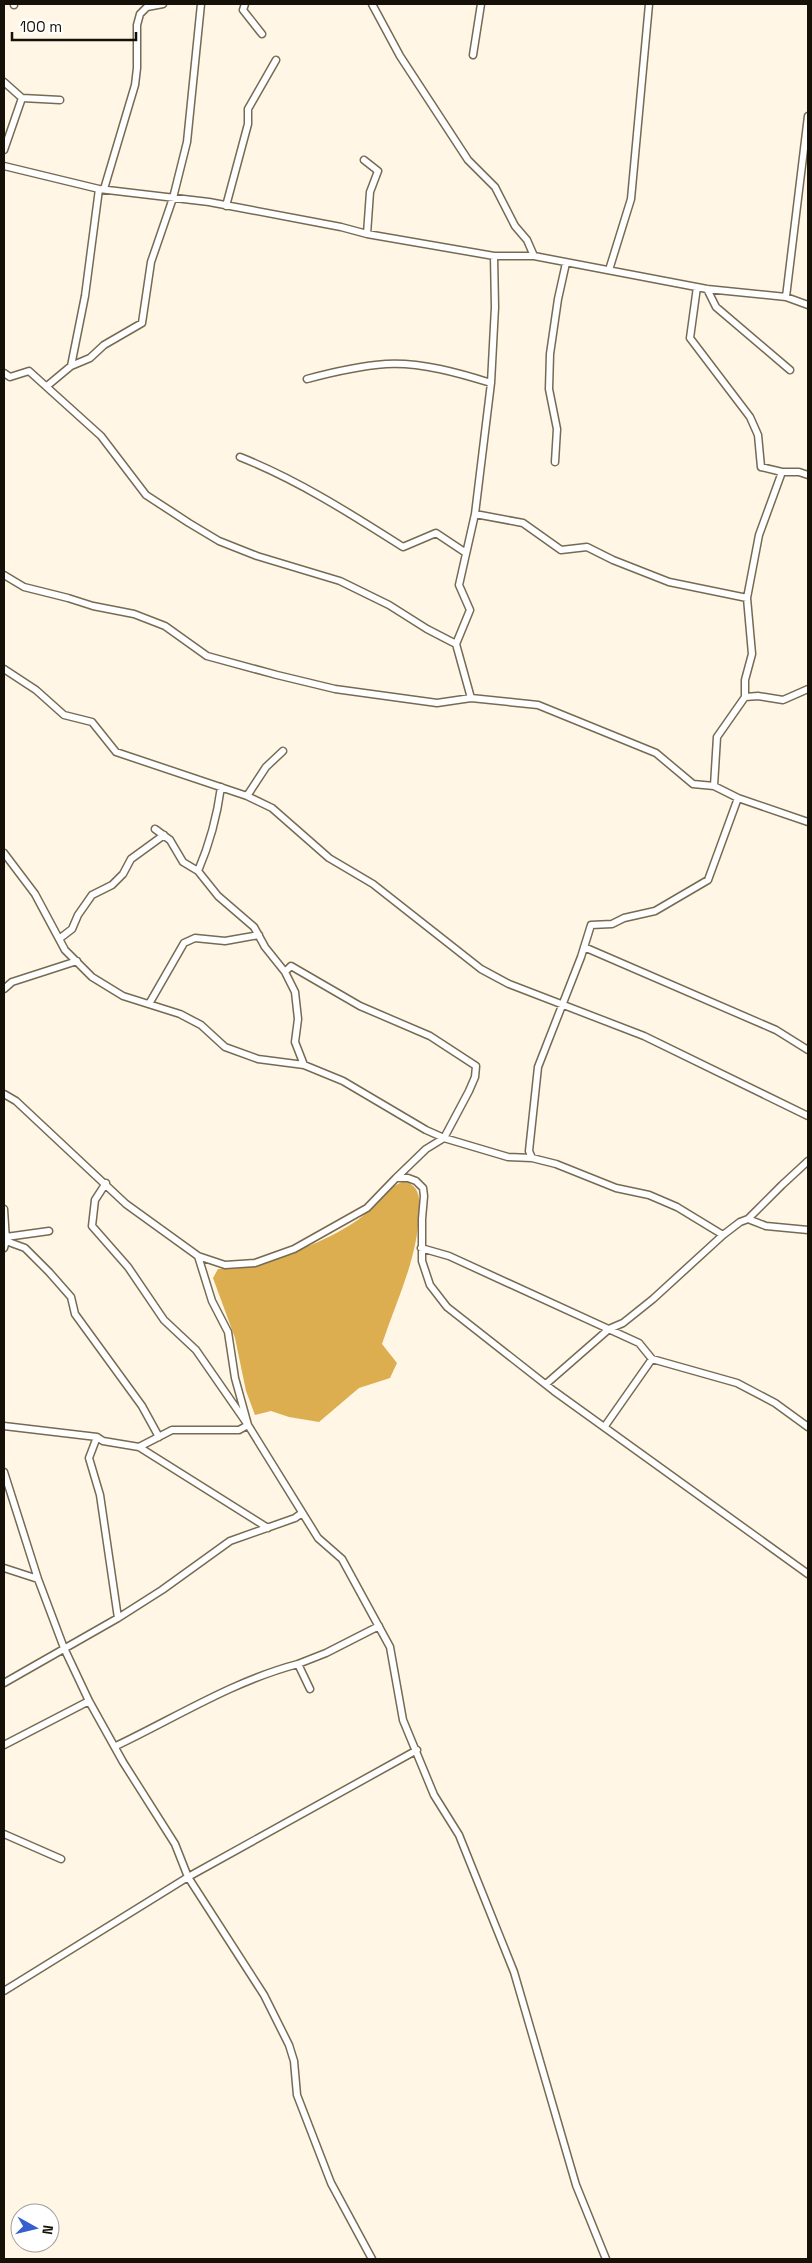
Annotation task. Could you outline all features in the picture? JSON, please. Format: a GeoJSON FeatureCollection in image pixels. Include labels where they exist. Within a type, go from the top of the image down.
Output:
{"type":"FeatureCollection","features":[{"type":"Feature","properties":{"kind":"street"},"geometry":{"type":"LineString","coordinates":[[71,366],[85,296],[101,189],[135,85],[137,68],[135,44],[138,19],[147,7],[163,4]]}},
{"type":"Feature","properties":{"kind":"street"},"geometry":{"type":"LineString","coordinates":[[47,386],[71,366],[90,358],[104,345],[142,323],[151,262],[173,198],[187,142],[201,4]]}},
{"type":"Feature","properties":{"kind":"street"},"geometry":{"type":"LineString","coordinates":[[245,4],[243,10],[262,34]]}},
{"type":"Feature","properties":{"kind":"street"},"geometry":{"type":"LineString","coordinates":[[372,4],[400,56],[468,160],[495,187],[515,226],[527,240],[534,256]]}},
{"type":"Feature","properties":{"kind":"street"},"geometry":{"type":"LineString","coordinates":[[473,55],[481,4]]}},
{"type":"Feature","properties":{"kind":"street"},"geometry":{"type":"LineString","coordinates":[[609,270],[630,200],[649,4]]}},
{"type":"Feature","properties":{"kind":"street"},"geometry":{"type":"LineString","coordinates":[[226,206],[248,124],[248,109],[276,60]]}},
{"type":"Feature","properties":{"kind":"street"},"geometry":{"type":"LineString","coordinates":[[4,82],[22,98],[60,100]]}},
{"type":"Feature","properties":{"kind":"street"},"geometry":{"type":"LineString","coordinates":[[4,150],[22,98]]}},
{"type":"Feature","properties":{"kind":"street"},"geometry":{"type":"LineString","coordinates":[[786,297],[808,116]]}},
{"type":"Feature","properties":{"kind":"street"},"geometry":{"type":"LineString","coordinates":[[364,160],[378,171],[370,192],[367,234]]}},
{"type":"Feature","properties":{"kind":"street"},"geometry":{"type":"LineString","coordinates":[[4,166],[101,189],[226,206],[341,227],[367,234],[494,256],[534,256],[707,289],[786,297],[808,305]]}},
{"type":"Feature","properties":{"kind":"street"},"geometry":{"type":"LineString","coordinates":[[471,698],[456,644],[470,610],[460,585],[475,514],[492,383],[495,307],[494,256]]}},
{"type":"Feature","properties":{"kind":"street"},"geometry":{"type":"LineString","coordinates":[[555,462],[557,429],[549,389],[550,354],[558,299],[566,263]]}},
{"type":"Feature","properties":{"kind":"street"},"geometry":{"type":"LineString","coordinates":[[697,287],[690,338],[750,417],[758,435],[761,467],[808,475]]}},
{"type":"Feature","properties":{"kind":"street"},"geometry":{"type":"LineString","coordinates":[[707,289],[716,308],[790,370]]}},
{"type":"Feature","properties":{"kind":"street"},"geometry":{"type":"LineString","coordinates":[[307,379],[338,371],[388,364],[418,366],[460,374],[492,383]]}},
{"type":"Feature","properties":{"kind":"street"},"geometry":{"type":"LineString","coordinates":[[4,373],[10,377],[29,371],[101,436],[146,495],[219,541],[258,556],[340,582],[389,605],[427,629],[456,644]]}},
{"type":"Feature","properties":{"kind":"street"},"geometry":{"type":"LineString","coordinates":[[240,457],[262,466],[340,507],[403,547],[436,533],[466,554]]}},
{"type":"Feature","properties":{"kind":"street"},"geometry":{"type":"LineString","coordinates":[[714,786],[717,737],[745,697],[745,680],[752,654],[747,598],[759,535],[782,472]]}},
{"type":"Feature","properties":{"kind":"street"},"geometry":{"type":"LineString","coordinates":[[475,514],[523,523],[561,550],[587,547],[613,560],[669,582],[747,598]]}},
{"type":"Feature","properties":{"kind":"street"},"geometry":{"type":"LineString","coordinates":[[4,575],[24,587],[93,606],[134,614],[165,626],[207,656],[334,689],[437,704],[471,698],[538,705],[656,753],[693,784],[714,786],[738,798],[808,822]]}},
{"type":"Feature","properties":{"kind":"street"},"geometry":{"type":"LineString","coordinates":[[4,669],[36,690],[64,714],[92,722],[116,752],[221,787],[272,808],[329,858],[372,884],[481,969],[509,984],[644,1036],[808,1116]]}},
{"type":"Feature","properties":{"kind":"street"},"geometry":{"type":"LineString","coordinates":[[745,697],[758,696],[783,700],[808,689]]}},
{"type":"Feature","properties":{"kind":"street"},"geometry":{"type":"LineString","coordinates":[[246,796],[266,767],[283,751]]}},
{"type":"Feature","properties":{"kind":"street"},"geometry":{"type":"LineString","coordinates":[[198,871],[208,848],[217,817],[221,787]]}},
{"type":"Feature","properties":{"kind":"street"},"geometry":{"type":"LineString","coordinates":[[532,1158],[529,1151],[538,1067],[591,925],[612,924],[624,918],[655,911],[708,880],[738,798]]}},
{"type":"Feature","properties":{"kind":"street"},"geometry":{"type":"LineString","coordinates":[[155,829],[170,840],[183,862],[198,871],[208,886],[254,927],[285,972],[294,992],[298,1020],[295,1042],[304,1064]]}},
{"type":"Feature","properties":{"kind":"street"},"geometry":{"type":"LineString","coordinates":[[59,939],[72,929],[78,915],[92,895],[112,886],[123,874],[131,858],[164,835]]}},
{"type":"Feature","properties":{"kind":"street"},"geometry":{"type":"LineString","coordinates":[[4,853],[35,894],[65,950],[92,977],[123,996],[180,1014],[201,1025],[225,1047],[258,1059],[304,1064],[342,1081],[426,1130],[444,1138],[508,1157],[532,1158],[556,1164],[616,1188],[649,1195],[677,1207],[723,1235]]}},
{"type":"Feature","properties":{"kind":"street"},"geometry":{"type":"LineString","coordinates":[[149,1004],[184,942],[195,938],[225,941],[259,935]]}},
{"type":"Feature","properties":{"kind":"street"},"geometry":{"type":"LineString","coordinates":[[584,947],[776,1030],[808,1050]]}},
{"type":"Feature","properties":{"kind":"street"},"geometry":{"type":"LineString","coordinates":[[4,989],[12,982],[77,961]]}},
{"type":"Feature","properties":{"kind":"street"},"geometry":{"type":"LineString","coordinates":[[4,1094],[16,1101],[106,1183],[126,1204],[198,1256],[225,1265],[255,1263],[294,1249],[367,1208],[426,1149],[444,1138],[470,1091],[475,1077],[476,1066],[430,1036],[360,1006],[291,966],[285,972]]}},
{"type":"Feature","properties":{"kind":"street"},"geometry":{"type":"LineString","coordinates":[[546,1384],[609,1329],[623,1323],[653,1299],[723,1235],[748,1218],[808,1161]]}},
{"type":"Feature","properties":{"kind":"street"},"geometry":{"type":"LineString","coordinates":[[396,1178],[408,1178],[416,1181],[423,1188],[422,1261],[430,1285],[446,1307],[546,1384],[808,1574]]}},
{"type":"Feature","properties":{"kind":"street"},"geometry":{"type":"LineString","coordinates":[[106,1183],[95,1200],[92,1226],[128,1267],[164,1320],[196,1350],[248,1425],[318,1538],[342,1559],[390,1647],[403,1720],[434,1795],[459,1835],[514,1972],[576,2185],[606,2259]]}},
{"type":"Feature","properties":{"kind":"street"},"geometry":{"type":"LineString","coordinates":[[4,1209],[6,1239],[4,1248]]}},
{"type":"Feature","properties":{"kind":"street"},"geometry":{"type":"LineString","coordinates":[[748,1218],[766,1226],[808,1230]]}},
{"type":"Feature","properties":{"kind":"street"},"geometry":{"type":"LineString","coordinates":[[6,1239],[49,1232]]}},
{"type":"Feature","properties":{"kind":"street"},"geometry":{"type":"LineString","coordinates":[[6,1239],[25,1248],[71,1297],[75,1314],[142,1406],[159,1437]]}},
{"type":"Feature","properties":{"kind":"street"},"geometry":{"type":"LineString","coordinates":[[421,1248],[449,1256],[639,1343],[652,1359],[736,1383],[775,1403],[808,1427]]}},
{"type":"Feature","properties":{"kind":"street"},"geometry":{"type":"LineString","coordinates":[[198,1256],[212,1300],[228,1332],[235,1378],[248,1425]]}},
{"type":"Feature","properties":{"kind":"street"},"geometry":{"type":"LineString","coordinates":[[605,1426],[652,1359]]}},
{"type":"Feature","properties":{"kind":"street"},"geometry":{"type":"LineString","coordinates":[[139,1447],[172,1430],[239,1430],[248,1425]]}},
{"type":"Feature","properties":{"kind":"street"},"geometry":{"type":"LineString","coordinates":[[4,1426],[97,1437],[103,1441],[139,1447],[268,1528]]}},
{"type":"Feature","properties":{"kind":"street"},"geometry":{"type":"LineString","coordinates":[[97,1437],[89,1458],[100,1495],[118,1618]]}},
{"type":"Feature","properties":{"kind":"street"},"geometry":{"type":"LineString","coordinates":[[4,1472],[38,1579],[64,1648],[89,1701],[116,1746],[123,1762],[175,1844],[188,1878],[264,1995],[289,2045],[294,2061],[298,2095],[331,2183],[372,2259]]}},
{"type":"Feature","properties":{"kind":"street"},"geometry":{"type":"LineString","coordinates":[[4,1683],[118,1618],[162,1590],[230,1541],[295,1518],[302,1513]]}},
{"type":"Feature","properties":{"kind":"street"},"geometry":{"type":"LineString","coordinates":[[4,1568],[38,1579]]}},
{"type":"Feature","properties":{"kind":"street"},"geometry":{"type":"LineString","coordinates":[[116,1746],[250,1680],[326,1654],[379,1626]]}},
{"type":"Feature","properties":{"kind":"street"},"geometry":{"type":"LineString","coordinates":[[298,1664],[310,1689]]}},
{"type":"Feature","properties":{"kind":"street"},"geometry":{"type":"LineString","coordinates":[[4,1745],[89,1701]]}},
{"type":"Feature","properties":{"kind":"street"},"geometry":{"type":"LineString","coordinates":[[4,1991],[188,1878],[417,1750]]}},
{"type":"Feature","properties":{"kind":"street"},"geometry":{"type":"LineString","coordinates":[[4,1834],[61,1859]]}},
{"type":"Feature","properties":{"kind":"shaded area"},"geometry":{"type":"Polygon","coordinates":[[[406,1181],[417,1191],[419,1214],[410,1264],[382,1344],[397,1363],[390,1378],[359,1388],[319,1422],[289,1417],[271,1411],[255,1415],[246,1391],[235,1338],[213,1278],[218,1269],[272,1259],[292,1253],[328,1237],[359,1219],[392,1187],[406,1181]]]}}]}
